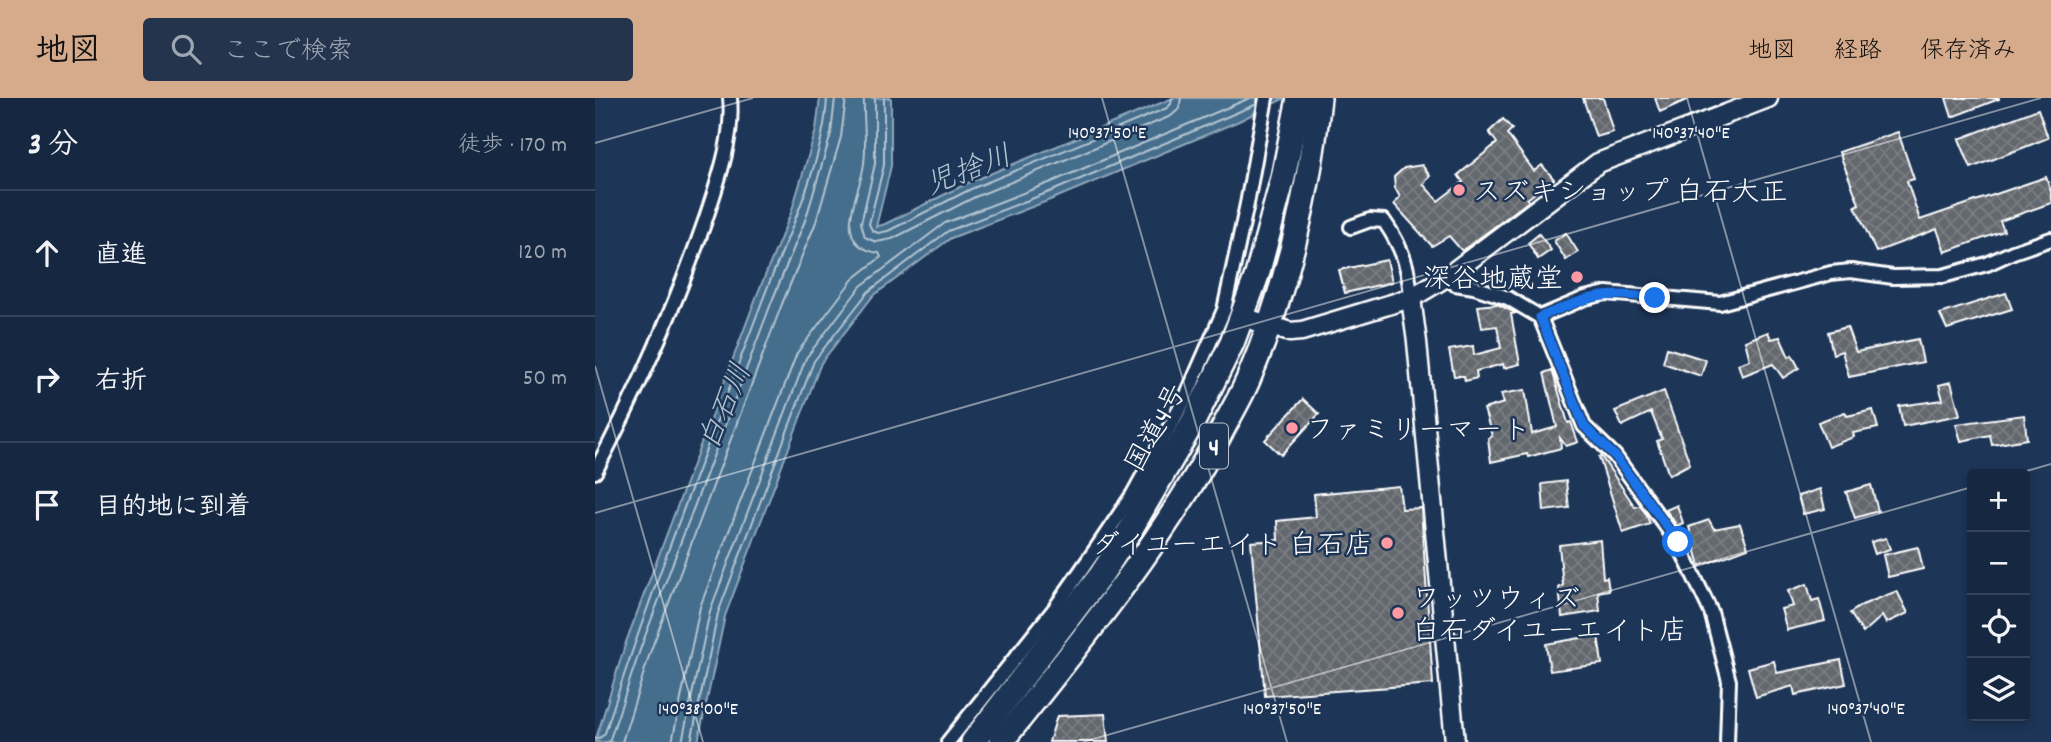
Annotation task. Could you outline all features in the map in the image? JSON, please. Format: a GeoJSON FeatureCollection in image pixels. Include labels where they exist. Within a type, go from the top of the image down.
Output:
{"type":"FeatureCollection","features":[{"type":"Feature","properties":{"kind":"highway","name":"4"},"geometry":{"type":"LineString","coordinates":[[1001,742],[1123,587],[1194,483],[1248,381],[1268,326],[1301,216],[1319,98]]}},
{"type":"Feature","properties":{"kind":"highway","name":"国道4号"},"geometry":{"type":"LineString","coordinates":[[973,742],[1067,620],[1129,532],[1194,419],[1243,317],[1257,275],[1283,178],[1298,103]]}},
{"type":"Feature","properties":{"kind":"street"},"geometry":{"type":"LineString","coordinates":[[595,472],[631,402],[695,249],[714,195],[726,148],[730,98]]}},
{"type":"Feature","properties":{"kind":"street"},"geometry":{"type":"LineString","coordinates":[[948,742],[1055,608],[1133,494],[1171,428],[1224,310],[1266,98]]}},
{"type":"Feature","properties":{"kind":"street"},"geometry":{"type":"LineString","coordinates":[[1243,317],[1290,332],[1302,331],[1411,298],[1448,276],[1598,163],[1768,98]]}},
{"type":"Feature","properties":{"kind":"street"},"geometry":{"type":"LineString","coordinates":[[1351,227],[1370,220],[1384,221],[1398,242],[1410,274],[1455,742]]}},
{"type":"Feature","properties":{"kind":"street"},"geometry":{"type":"LineString","coordinates":[[1540,317],[1585,298],[1606,293],[1720,303],[1831,273],[1851,271],[1893,277],[1943,276],[1987,264],[2051,239]]}},
{"type":"Feature","properties":{"kind":"street"},"geometry":{"type":"LineString","coordinates":[[1448,276],[1455,284],[1508,298],[1540,317],[1584,426],[1615,456],[1678,542],[1711,612],[1729,681],[1727,742]]}},
{"type":"Feature","properties":{"kind":"water","name":"白石川"},"geometry":{"type":"Polygon","coordinates":[[[820,98],[891,98],[891,166],[876,227],[968,183],[1173,98],[1285,98],[1239,121],[951,238],[873,296],[821,363],[725,616],[698,742],[595,742],[626,642],[757,295],[791,213],[816,130],[820,98]]]}},
{"type":"Feature","properties":{"kind":"building"},"geometry":{"type":"Polygon","coordinates":[[[1583,98],[1603,98],[1613,132],[1596,137],[1583,98]]]}},
{"type":"Feature","properties":{"kind":"building"},"geometry":{"type":"Polygon","coordinates":[[[1655,98],[1691,98],[1660,112],[1655,98]]]}},
{"type":"Feature","properties":{"kind":"building"},"geometry":{"type":"Polygon","coordinates":[[[1946,98],[1999,98],[1999,99],[1952,117],[1946,98]]]}},
{"type":"Feature","properties":{"kind":"building"},"geometry":{"type":"Polygon","coordinates":[[[2038,109],[2048,138],[1971,168],[1959,139],[2038,109]]]}},
{"type":"Feature","properties":{"kind":"building"},"geometry":{"type":"Polygon","coordinates":[[[1503,119],[1512,129],[1507,134],[1534,171],[1542,165],[1554,179],[1462,251],[1449,236],[1432,246],[1394,204],[1400,197],[1395,188],[1394,177],[1404,168],[1422,165],[1430,176],[1423,184],[1438,201],[1463,182],[1458,175],[1497,143],[1489,132],[1503,119]]]}},
{"type":"Feature","properties":{"kind":"building"},"geometry":{"type":"Polygon","coordinates":[[[1898,132],[1914,179],[1907,181],[1920,220],[2046,177],[2051,191],[2051,203],[2000,221],[2004,231],[1945,252],[1937,229],[1876,252],[1855,206],[1859,204],[1839,152],[1898,132]]]}},
{"type":"Feature","properties":{"kind":"building"},"geometry":{"type":"Polygon","coordinates":[[[1566,233],[1578,252],[1566,260],[1554,241],[1566,233]]]}},
{"type":"Feature","properties":{"kind":"building"},"geometry":{"type":"Polygon","coordinates":[[[1539,234],[1551,250],[1538,259],[1528,243],[1539,234]]]}},
{"type":"Feature","properties":{"kind":"building"},"geometry":{"type":"Polygon","coordinates":[[[1387,260],[1392,282],[1345,293],[1339,270],[1387,260]]]}},
{"type":"Feature","properties":{"kind":"building"},"geometry":{"type":"Polygon","coordinates":[[[2006,293],[2012,309],[1947,329],[1940,314],[2006,293]]]}},
{"type":"Feature","properties":{"kind":"building"},"geometry":{"type":"Polygon","coordinates":[[[1497,304],[1516,313],[1511,314],[1520,364],[1504,368],[1503,364],[1476,371],[1477,378],[1465,381],[1464,376],[1454,376],[1449,350],[1473,346],[1474,355],[1501,348],[1497,326],[1482,328],[1478,306],[1497,304]]]}},
{"type":"Feature","properties":{"kind":"building"},"geometry":{"type":"Polygon","coordinates":[[[1847,327],[1856,352],[1918,339],[1923,362],[1849,377],[1842,351],[1833,354],[1828,332],[1847,327]]]}},
{"type":"Feature","properties":{"kind":"building"},"geometry":{"type":"Polygon","coordinates":[[[1768,332],[1771,339],[1780,337],[1789,357],[1792,355],[1799,368],[1783,378],[1773,364],[1742,376],[1738,364],[1750,360],[1745,341],[1768,332]]]}},
{"type":"Feature","properties":{"kind":"building"},"geometry":{"type":"Polygon","coordinates":[[[1667,348],[1706,360],[1701,376],[1663,363],[1667,348]]]}},
{"type":"Feature","properties":{"kind":"building"},"geometry":{"type":"Polygon","coordinates":[[[1552,370],[1568,423],[1571,422],[1578,442],[1566,446],[1560,438],[1561,448],[1528,457],[1527,454],[1491,462],[1488,438],[1492,436],[1484,409],[1504,403],[1501,394],[1525,390],[1532,434],[1557,427],[1544,373],[1552,370]]]}},
{"type":"Feature","properties":{"kind":"building"},"geometry":{"type":"Polygon","coordinates":[[[1951,382],[1960,415],[1903,426],[1899,406],[1943,400],[1939,385],[1951,382]]]}},
{"type":"Feature","properties":{"kind":"building"},"geometry":{"type":"Polygon","coordinates":[[[1664,391],[1690,464],[1669,475],[1657,441],[1662,439],[1651,412],[1622,426],[1615,411],[1664,391]]]}},
{"type":"Feature","properties":{"kind":"building"},"geometry":{"type":"Polygon","coordinates":[[[1303,399],[1319,414],[1281,455],[1265,440],[1303,399]]]}},
{"type":"Feature","properties":{"kind":"building"},"geometry":{"type":"Polygon","coordinates":[[[1873,410],[1878,428],[1853,433],[1854,437],[1828,447],[1818,422],[1845,412],[1847,416],[1873,410]]]}},
{"type":"Feature","properties":{"kind":"building"},"geometry":{"type":"Polygon","coordinates":[[[2024,415],[2027,439],[1992,445],[1990,435],[1961,441],[1956,424],[2024,415]]]}},
{"type":"Feature","properties":{"kind":"building"},"geometry":{"type":"Polygon","coordinates":[[[1601,456],[1635,507],[1640,506],[1646,514],[1650,524],[1623,533],[1599,457],[1601,456]]]}},
{"type":"Feature","properties":{"kind":"building"},"geometry":{"type":"Polygon","coordinates":[[[1566,481],[1569,508],[1544,511],[1542,484],[1566,481]]]}},
{"type":"Feature","properties":{"kind":"building"},"geometry":{"type":"Polygon","coordinates":[[[1871,485],[1878,511],[1855,518],[1846,492],[1871,485]]]}},
{"type":"Feature","properties":{"kind":"building"},"geometry":{"type":"Polygon","coordinates":[[[1399,486],[1402,509],[1421,508],[1433,684],[1265,696],[1251,542],[1278,540],[1277,521],[1316,517],[1314,494],[1399,486]]]}},
{"type":"Feature","properties":{"kind":"building"},"geometry":{"type":"Polygon","coordinates":[[[1820,489],[1825,509],[1803,514],[1798,496],[1820,489]]]}},
{"type":"Feature","properties":{"kind":"building"},"geometry":{"type":"Polygon","coordinates":[[[1677,505],[1683,523],[1677,526],[1666,510],[1677,505]]]}},
{"type":"Feature","properties":{"kind":"building"},"geometry":{"type":"Polygon","coordinates":[[[1709,520],[1714,529],[1740,524],[1748,548],[1700,566],[1689,527],[1709,520]]]}},
{"type":"Feature","properties":{"kind":"building"},"geometry":{"type":"Polygon","coordinates":[[[1886,538],[1890,549],[1875,554],[1871,542],[1886,538]]]}},
{"type":"Feature","properties":{"kind":"building"},"geometry":{"type":"Polygon","coordinates":[[[1600,540],[1603,578],[1607,577],[1609,590],[1598,592],[1600,611],[1562,617],[1559,587],[1563,586],[1559,545],[1600,540]]]}},
{"type":"Feature","properties":{"kind":"building"},"geometry":{"type":"Polygon","coordinates":[[[1918,547],[1923,569],[1888,577],[1883,555],[1918,547]]]}},
{"type":"Feature","properties":{"kind":"building"},"geometry":{"type":"Polygon","coordinates":[[[1807,584],[1812,601],[1819,599],[1825,621],[1787,630],[1781,609],[1793,606],[1788,591],[1807,584]]]}},
{"type":"Feature","properties":{"kind":"building"},"geometry":{"type":"Polygon","coordinates":[[[1897,591],[1908,613],[1886,623],[1882,616],[1863,633],[1850,613],[1862,605],[1897,591]]]}},
{"type":"Feature","properties":{"kind":"building"},"geometry":{"type":"Polygon","coordinates":[[[1598,635],[1602,664],[1550,671],[1546,644],[1598,635]]]}},
{"type":"Feature","properties":{"kind":"building"},"geometry":{"type":"Polygon","coordinates":[[[1841,660],[1846,684],[1795,695],[1793,686],[1756,697],[1748,668],[1774,661],[1777,673],[1841,660]]]}},
{"type":"Feature","properties":{"kind":"building"},"geometry":{"type":"Polygon","coordinates":[[[1105,714],[1108,742],[1049,742],[1057,716],[1105,714]]]}},
{"type":"Feature","properties":{"kind":"place","name":"スズキショップ 白石大正"},"geometry":{"type":"Point","coordinates":[1459,190]}},
{"type":"Feature","properties":{"kind":"place","name":"深谷地蔵堂"},"geometry":{"type":"Point","coordinates":[1577,277]}},
{"type":"Feature","properties":{"kind":"place","name":"ファミリーマート"},"geometry":{"type":"Point","coordinates":[1292,428]}},
{"type":"Feature","properties":{"kind":"place","name":"ダイユーエイト 白石店"},"geometry":{"type":"Point","coordinates":[1387,543]}},
{"type":"Feature","properties":{"kind":"place","name":"ワッツウィズ 白石ダイユーエイト店"},"geometry":{"type":"Point","coordinates":[1398,613]}},
{"type":"Feature","properties":{"kind":"route"},"geometry":{"type":"LineString","coordinates":[[1655,298],[1606,293],[1585,298],[1540,317],[1584,426],[1615,456],[1678,542]]}},
{"type":"Feature","properties":{"kind":"water label","name":"児捨川"},"geometry":{"type":"Point","coordinates":[968,169]}}]}
